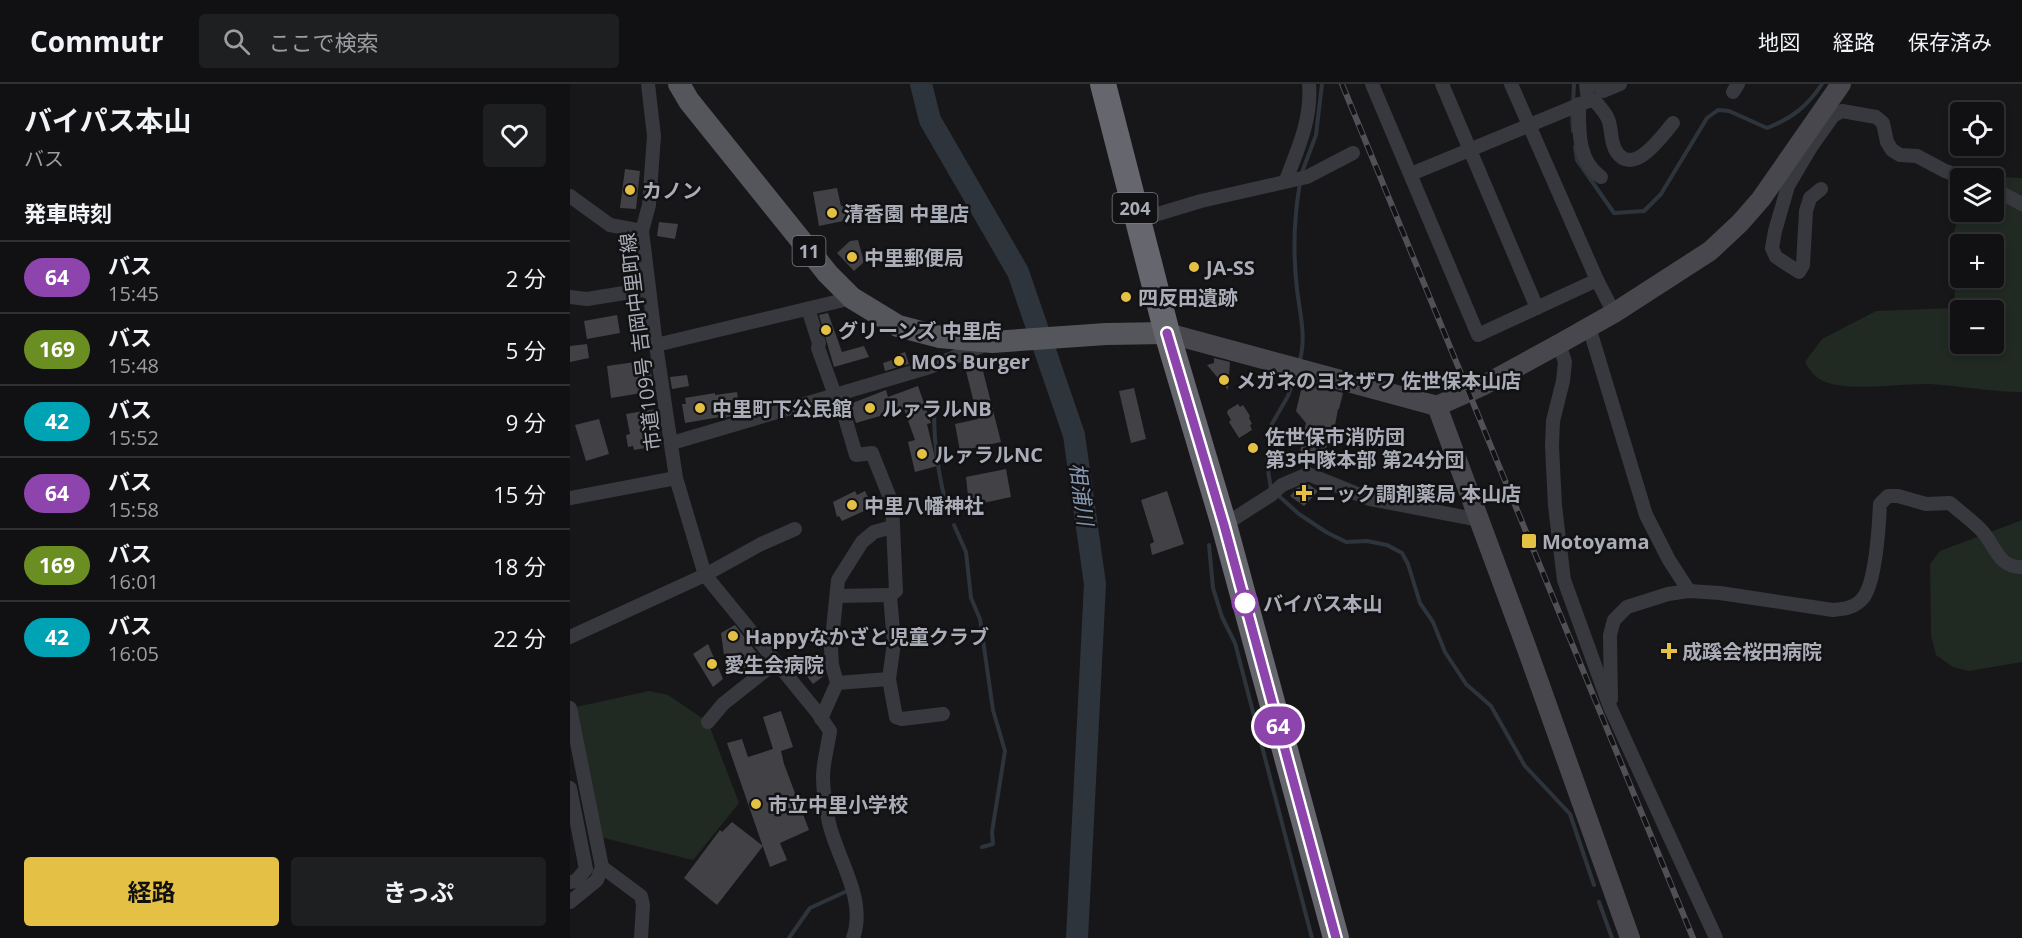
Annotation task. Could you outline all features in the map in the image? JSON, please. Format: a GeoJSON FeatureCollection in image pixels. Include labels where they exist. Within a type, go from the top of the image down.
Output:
{"type":"FeatureCollection","features":[{"type":"Feature","properties":{"kind":"highway","name":"204"},"geometry":{"type":"LineString","coordinates":[[1103,84],[1167,333],[1224,525],[1336,938]]}},
{"type":"Feature","properties":{"kind":"main road","name":"11"},"geometry":{"type":"LineString","coordinates":[[679,84],[689,101],[828,274],[852,298],[898,326],[940,337],[992,342],[1106,334],[1167,333]]}},
{"type":"Feature","properties":{"kind":"street","name":"市道109号 吉岡中里町線"},"geometry":{"type":"LineString","coordinates":[[648,84],[654,136],[649,205],[642,231],[676,478],[705,574],[830,731],[823,776],[830,824],[858,914],[853,938]]}},
{"type":"Feature","properties":{"kind":"street"},"geometry":{"type":"LineString","coordinates":[[1286,180],[1305,131],[1310,98],[1309,84]]}},
{"type":"Feature","properties":{"kind":"street"},"geometry":{"type":"LineString","coordinates":[[1372,84],[1478,335],[1597,280]]}},
{"type":"Feature","properties":{"kind":"street"},"geometry":{"type":"LineString","coordinates":[[1442,84],[1537,308]]}},
{"type":"Feature","properties":{"kind":"street"},"geometry":{"type":"LineString","coordinates":[[1511,84],[1597,280],[1614,313]]}},
{"type":"Feature","properties":{"kind":"street"},"geometry":{"type":"LineString","coordinates":[[1586,84],[1578,104],[1579,130],[1583,153],[1591,170],[1600,177]]}},
{"type":"Feature","properties":{"kind":"street"},"geometry":{"type":"LineString","coordinates":[[1596,84],[1603,91],[1620,84]]}},
{"type":"Feature","properties":{"kind":"street"},"geometry":{"type":"LineString","coordinates":[[1821,189],[1810,198],[1806,211],[1803,265],[1799,272],[1776,257],[1773,248],[1775,231],[1788,186],[1806,144],[1841,84]]}},
{"type":"Feature","properties":{"kind":"street"},"geometry":{"type":"LineString","coordinates":[[1411,174],[1528,124],[1594,100],[1608,119],[1615,150],[1623,158],[1635,160],[1643,156],[1656,145],[1673,123]]}},
{"type":"Feature","properties":{"kind":"street"},"geometry":{"type":"LineString","coordinates":[[1167,333],[1437,406],[1484,385],[1614,313],[1710,251],[1740,223],[1806,144],[1833,116],[1842,111],[1876,117],[1883,123],[1887,142],[1892,150],[1900,155],[1917,156],[1950,171]]}},
{"type":"Feature","properties":{"kind":"street"},"geometry":{"type":"LineString","coordinates":[[1138,220],[1286,180],[1307,177],[1353,153]]}},
{"type":"Feature","properties":{"kind":"street"},"geometry":{"type":"LineString","coordinates":[[2004,194],[2022,204]]}},
{"type":"Feature","properties":{"kind":"street"},"geometry":{"type":"LineString","coordinates":[[570,196],[610,225],[642,231]]}},
{"type":"Feature","properties":{"kind":"street"},"geometry":{"type":"LineString","coordinates":[[570,297],[587,298],[649,289]]}},
{"type":"Feature","properties":{"kind":"street"},"geometry":{"type":"LineString","coordinates":[[656,345],[852,298]]}},
{"type":"Feature","properties":{"kind":"street"},"geometry":{"type":"LineString","coordinates":[[808,309],[819,343],[818,348],[856,455],[872,453],[892,503],[896,591],[890,595],[837,596]]}},
{"type":"Feature","properties":{"kind":"street"},"geometry":{"type":"LineString","coordinates":[[1589,327],[1646,515],[1669,560],[1689,591]]}},
{"type":"Feature","properties":{"kind":"street"},"geometry":{"type":"LineString","coordinates":[[672,443],[930,367],[992,342]]}},
{"type":"Feature","properties":{"kind":"street"},"geometry":{"type":"LineString","coordinates":[[1559,344],[1565,362],[1563,381],[1553,421],[1552,446],[1555,506],[1564,580],[1610,707],[1716,938]]}},
{"type":"Feature","properties":{"kind":"street"},"geometry":{"type":"LineString","coordinates":[[1437,406],[1630,938]]}},
{"type":"Feature","properties":{"kind":"street"},"geometry":{"type":"LineString","coordinates":[[1224,525],[1271,495],[1282,484],[1308,474],[1370,499],[1480,520]]}},
{"type":"Feature","properties":{"kind":"street"},"geometry":{"type":"LineString","coordinates":[[570,498],[676,478]]}},
{"type":"Feature","properties":{"kind":"street"},"geometry":{"type":"LineString","coordinates":[[1610,707],[1612,690],[1609,642],[1614,620],[1627,607],[1668,594],[1689,591],[1720,593],[1833,610],[1848,609],[1863,597],[1873,570],[1880,504],[1888,496],[1898,496],[1926,504],[1950,503],[1983,532],[2000,559],[2013,568],[2022,567]]}},
{"type":"Feature","properties":{"kind":"street"},"geometry":{"type":"LineString","coordinates":[[821,718],[837,683],[832,665],[831,648],[837,580],[862,542],[874,532],[892,527]]}},
{"type":"Feature","properties":{"kind":"street"},"geometry":{"type":"LineString","coordinates":[[570,637],[795,529]]}},
{"type":"Feature","properties":{"kind":"street"},"geometry":{"type":"LineString","coordinates":[[890,595],[894,643],[889,678],[896,717],[943,714]]}},
{"type":"Feature","properties":{"kind":"street"},"geometry":{"type":"LineString","coordinates":[[708,722],[723,704],[776,662]]}},
{"type":"Feature","properties":{"kind":"street"},"geometry":{"type":"LineString","coordinates":[[837,683],[889,678]]}},
{"type":"Feature","properties":{"kind":"street"},"geometry":{"type":"LineString","coordinates":[[570,708],[602,867],[597,880],[570,902]]}},
{"type":"Feature","properties":{"kind":"street"},"geometry":{"type":"LineString","coordinates":[[570,788],[586,869],[576,881],[570,882]]}},
{"type":"Feature","properties":{"kind":"street"},"geometry":{"type":"LineString","coordinates":[[602,867],[641,896],[643,905],[641,938]]}},
{"type":"Feature","properties":{"kind":"shaded area"},"geometry":{"type":"Polygon","coordinates":[[[2004,177],[2022,178],[2022,392],[1930,384],[1849,386],[1826,382],[1814,375],[1805,362],[1822,339],[1876,311],[1950,308],[1950,354],[2004,354],[2004,300],[1954,300],[1955,288],[2004,288],[2004,234],[1954,234],[1957,222],[2004,222],[2004,177]]]}},
{"type":"Feature","properties":{"kind":"shaded area"},"geometry":{"type":"Polygon","coordinates":[[[2022,520],[2022,662],[1969,671],[1953,667],[1936,655],[1931,636],[1930,564],[1940,551],[2022,520]]]}},
{"type":"Feature","properties":{"kind":"shaded area"},"geometry":{"type":"Polygon","coordinates":[[[649,691],[668,695],[708,722],[739,803],[693,860],[600,837],[576,707],[649,691]]]}},
{"type":"Feature","properties":{"kind":"building","name":"カノン"},"geometry":{"type":"Polygon","coordinates":[[[625,169],[640,171],[636,209],[620,208],[625,169]]]}},
{"type":"Feature","properties":{"kind":"building","name":"清香園 中里店"},"geometry":{"type":"Polygon","coordinates":[[[837,188],[841,206],[845,205],[848,220],[819,226],[813,192],[837,188]]]}},
{"type":"Feature","properties":{"kind":"building"},"geometry":{"type":"Polygon","coordinates":[[[659,222],[678,224],[675,239],[657,236],[659,222]]]}},
{"type":"Feature","properties":{"kind":"building","name":"中里郵便局"},"geometry":{"type":"Polygon","coordinates":[[[858,240],[864,262],[854,271],[837,253],[850,241],[858,240]]]}},
{"type":"Feature","properties":{"kind":"building","name":"グリーンズ 中里店"},"geometry":{"type":"Polygon","coordinates":[[[828,313],[842,352],[864,346],[869,357],[834,367],[819,315],[828,313]]]}},
{"type":"Feature","properties":{"kind":"building"},"geometry":{"type":"Polygon","coordinates":[[[617,315],[620,333],[587,339],[584,321],[617,315]]]}},
{"type":"Feature","properties":{"kind":"building"},"geometry":{"type":"Polygon","coordinates":[[[587,344],[589,358],[570,362],[570,346],[587,344]]]}},
{"type":"Feature","properties":{"kind":"building","name":"MOS Burger"},"geometry":{"type":"Polygon","coordinates":[[[905,352],[909,364],[885,371],[883,363],[905,352]]]}},
{"type":"Feature","properties":{"kind":"building","name":"メガネのヨネザワ 佐世保本山店"},"geometry":{"type":"Polygon","coordinates":[[[1214,358],[1230,362],[1228,390],[1207,365],[1214,363],[1214,358]]]}},
{"type":"Feature","properties":{"kind":"building"},"geometry":{"type":"Polygon","coordinates":[[[649,360],[654,391],[611,398],[607,366],[649,360]]]}},
{"type":"Feature","properties":{"kind":"building"},"geometry":{"type":"Polygon","coordinates":[[[982,367],[1001,442],[960,451],[955,424],[978,419],[966,371],[982,367]]]}},
{"type":"Feature","properties":{"kind":"building"},"geometry":{"type":"Polygon","coordinates":[[[687,375],[689,386],[672,389],[670,377],[687,375]]]}},
{"type":"Feature","properties":{"kind":"building"},"geometry":{"type":"Polygon","coordinates":[[[1303,382],[1343,393],[1331,446],[1327,445],[1322,467],[1298,462],[1306,423],[1296,411],[1303,382]]]}},
{"type":"Feature","properties":{"kind":"building"},"geometry":{"type":"Polygon","coordinates":[[[918,386],[931,423],[927,424],[937,466],[915,472],[908,442],[915,440],[904,409],[856,423],[850,404],[886,390],[888,397],[918,386]]]}},
{"type":"Feature","properties":{"kind":"building"},"geometry":{"type":"Polygon","coordinates":[[[1134,388],[1146,439],[1131,443],[1119,391],[1134,388]]]}},
{"type":"Feature","properties":{"kind":"building","name":"中里町下公民館"},"geometry":{"type":"Polygon","coordinates":[[[737,392],[740,414],[721,419],[720,417],[685,423],[682,404],[686,404],[685,398],[737,392]]]}},
{"type":"Feature","properties":{"kind":"building"},"geometry":{"type":"Polygon","coordinates":[[[1238,404],[1240,407],[1243,405],[1252,424],[1250,425],[1252,430],[1239,438],[1229,422],[1231,420],[1227,413],[1238,404]]]}},
{"type":"Feature","properties":{"kind":"building"},"geometry":{"type":"Polygon","coordinates":[[[656,409],[662,445],[634,450],[633,446],[628,447],[626,435],[630,434],[626,414],[656,409]]]}},
{"type":"Feature","properties":{"kind":"building"},"geometry":{"type":"Polygon","coordinates":[[[599,419],[609,454],[586,461],[575,425],[599,419]]]}},
{"type":"Feature","properties":{"kind":"building"},"geometry":{"type":"Polygon","coordinates":[[[1006,469],[1011,497],[969,506],[966,477],[1006,469]]]}},
{"type":"Feature","properties":{"kind":"building","name":"ニック調剤薬局 本山店"},"geometry":{"type":"Polygon","coordinates":[[[1308,484],[1318,491],[1304,506],[1290,496],[1297,488],[1308,484]]]}},
{"type":"Feature","properties":{"kind":"building","name":"中里八幡神社"},"geometry":{"type":"Polygon","coordinates":[[[855,491],[857,495],[865,491],[871,504],[863,508],[864,511],[842,521],[839,516],[837,517],[833,502],[855,491]]]}},
{"type":"Feature","properties":{"kind":"building"},"geometry":{"type":"Polygon","coordinates":[[[1167,491],[1184,544],[1152,555],[1150,544],[1154,542],[1141,500],[1167,491]]]}},
{"type":"Feature","properties":{"kind":"building"},"geometry":{"type":"Polygon","coordinates":[[[735,625],[763,661],[748,673],[744,667],[727,677],[721,633],[735,625]]]}},
{"type":"Feature","properties":{"kind":"building","name":"愛生会病院"},"geometry":{"type":"Polygon","coordinates":[[[708,644],[723,679],[713,687],[693,654],[708,644]]]}},
{"type":"Feature","properties":{"kind":"building"},"geometry":{"type":"Polygon","coordinates":[[[818,666],[825,675],[813,684],[806,675],[818,666]]]}},
{"type":"Feature","properties":{"kind":"building"},"geometry":{"type":"Polygon","coordinates":[[[781,711],[793,747],[781,751],[784,764],[809,830],[780,843],[787,860],[770,867],[727,743],[742,739],[748,757],[773,749],[763,717],[781,711]]]}},
{"type":"Feature","properties":{"kind":"building"},"geometry":{"type":"Polygon","coordinates":[[[732,822],[763,846],[717,905],[684,878],[720,830],[722,832],[732,822]]]}},
{"type":"Feature","properties":{"kind":"waterway","name":"相浦川"},"geometry":{"type":"LineString","coordinates":[[921,84],[930,120],[1018,272],[1074,435],[1095,584],[1077,938]]}},
{"type":"Feature","properties":{"kind":"waterway"},"geometry":{"type":"LineString","coordinates":[[1301,175],[1316,135],[1322,84]]}},
{"type":"Feature","properties":{"kind":"waterway"},"geometry":{"type":"LineString","coordinates":[[1573,104],[1574,84]]}},
{"type":"Feature","properties":{"kind":"waterway"},"geometry":{"type":"LineString","coordinates":[[1575,147],[1577,160],[1614,213],[1644,211],[1661,194],[1707,118],[1718,110],[1729,111],[1767,128],[1798,111],[1822,84]]}},
{"type":"Feature","properties":{"kind":"waterway"},"geometry":{"type":"LineString","coordinates":[[1572,112],[1573,131]]}},
{"type":"Feature","properties":{"kind":"waterway"},"geometry":{"type":"LineString","coordinates":[[1299,363],[1303,335],[1296,276],[1295,223],[1300,183]]}},
{"type":"Feature","properties":{"kind":"waterway"},"geometry":{"type":"LineString","coordinates":[[1296,373],[1288,396],[1269,429],[1267,464],[1271,489],[1299,514],[1346,542],[1367,541],[1387,545],[1402,553],[1408,564],[1420,603],[1433,622],[1445,652],[1466,684],[1491,706],[1525,766],[1570,814],[1594,885]]}},
{"type":"Feature","properties":{"kind":"waterway"},"geometry":{"type":"LineString","coordinates":[[935,403],[937,458],[949,513]]}},
{"type":"Feature","properties":{"kind":"waterway"},"geometry":{"type":"LineString","coordinates":[[954,525],[966,552],[971,598],[980,619],[993,710],[1005,751],[992,832],[993,844],[982,847]]}},
{"type":"Feature","properties":{"kind":"waterway"},"geometry":{"type":"LineString","coordinates":[[1209,545],[1213,588],[1222,617],[1235,643],[1312,938]]}},
{"type":"Feature","properties":{"kind":"waterway"},"geometry":{"type":"LineString","coordinates":[[789,938],[810,908],[847,891]]}},
{"type":"Feature","properties":{"kind":"waterway"},"geometry":{"type":"LineString","coordinates":[[1599,902],[1612,938]]}},
{"type":"Feature","properties":{"kind":"railway"},"geometry":{"type":"LineString","coordinates":[[1342,84],[1693,938]]}},
{"type":"Feature","properties":{"kind":"bus line","name":"64"},"geometry":{"type":"LineString","coordinates":[[1167,333],[1224,525],[1336,938]]}},
{"type":"Feature","properties":{"kind":"place","name":"カノン"},"geometry":{"type":"Point","coordinates":[630,190]}},
{"type":"Feature","properties":{"kind":"place","name":"清香園 中里店"},"geometry":{"type":"Point","coordinates":[832,213]}},
{"type":"Feature","properties":{"kind":"place","name":"中里郵便局"},"geometry":{"type":"Point","coordinates":[852,257]}},
{"type":"Feature","properties":{"kind":"place","name":"JA-SS"},"geometry":{"type":"Point","coordinates":[1194,267]}},
{"type":"Feature","properties":{"kind":"place","name":"四反田遺跡"},"geometry":{"type":"Point","coordinates":[1126,297]}},
{"type":"Feature","properties":{"kind":"place","name":"グリーンズ 中里店"},"geometry":{"type":"Point","coordinates":[826,330]}},
{"type":"Feature","properties":{"kind":"place","name":"MOS Burger"},"geometry":{"type":"Point","coordinates":[899,361]}},
{"type":"Feature","properties":{"kind":"place","name":"メガネのヨネザワ 佐世保本山店"},"geometry":{"type":"Point","coordinates":[1224,380]}},
{"type":"Feature","properties":{"kind":"place","name":"中里町下公民館"},"geometry":{"type":"Point","coordinates":[700,408]}},
{"type":"Feature","properties":{"kind":"place","name":"ルァラルNB"},"geometry":{"type":"Point","coordinates":[870,408]}},
{"type":"Feature","properties":{"kind":"place","name":"佐世保市消防団 第3中隊本部 第24分団"},"geometry":{"type":"Point","coordinates":[1253,448]}},
{"type":"Feature","properties":{"kind":"place","name":"ルァラルNC"},"geometry":{"type":"Point","coordinates":[922,454]}},
{"type":"Feature","properties":{"kind":"place","name":"ニック調剤薬局 本山店"},"geometry":{"type":"Point","coordinates":[1304,493]}},
{"type":"Feature","properties":{"kind":"place","name":"中里八幡神社"},"geometry":{"type":"Point","coordinates":[852,505]}},
{"type":"Feature","properties":{"kind":"place","name":"Motoyama"},"geometry":{"type":"Point","coordinates":[1529,541]}},
{"type":"Feature","properties":{"kind":"place","name":"バイパス本山"},"geometry":{"type":"Point","coordinates":[1245,603]}},
{"type":"Feature","properties":{"kind":"place","name":"Happyなかざと児童クラブ"},"geometry":{"type":"Point","coordinates":[733,636]}},
{"type":"Feature","properties":{"kind":"place","name":"成蹊会桜田病院"},"geometry":{"type":"Point","coordinates":[1669,651]}},
{"type":"Feature","properties":{"kind":"place","name":"愛生会病院"},"geometry":{"type":"Point","coordinates":[712,664]}},
{"type":"Feature","properties":{"kind":"place","name":"市立中里小学校"},"geometry":{"type":"Point","coordinates":[756,804]}}]}
